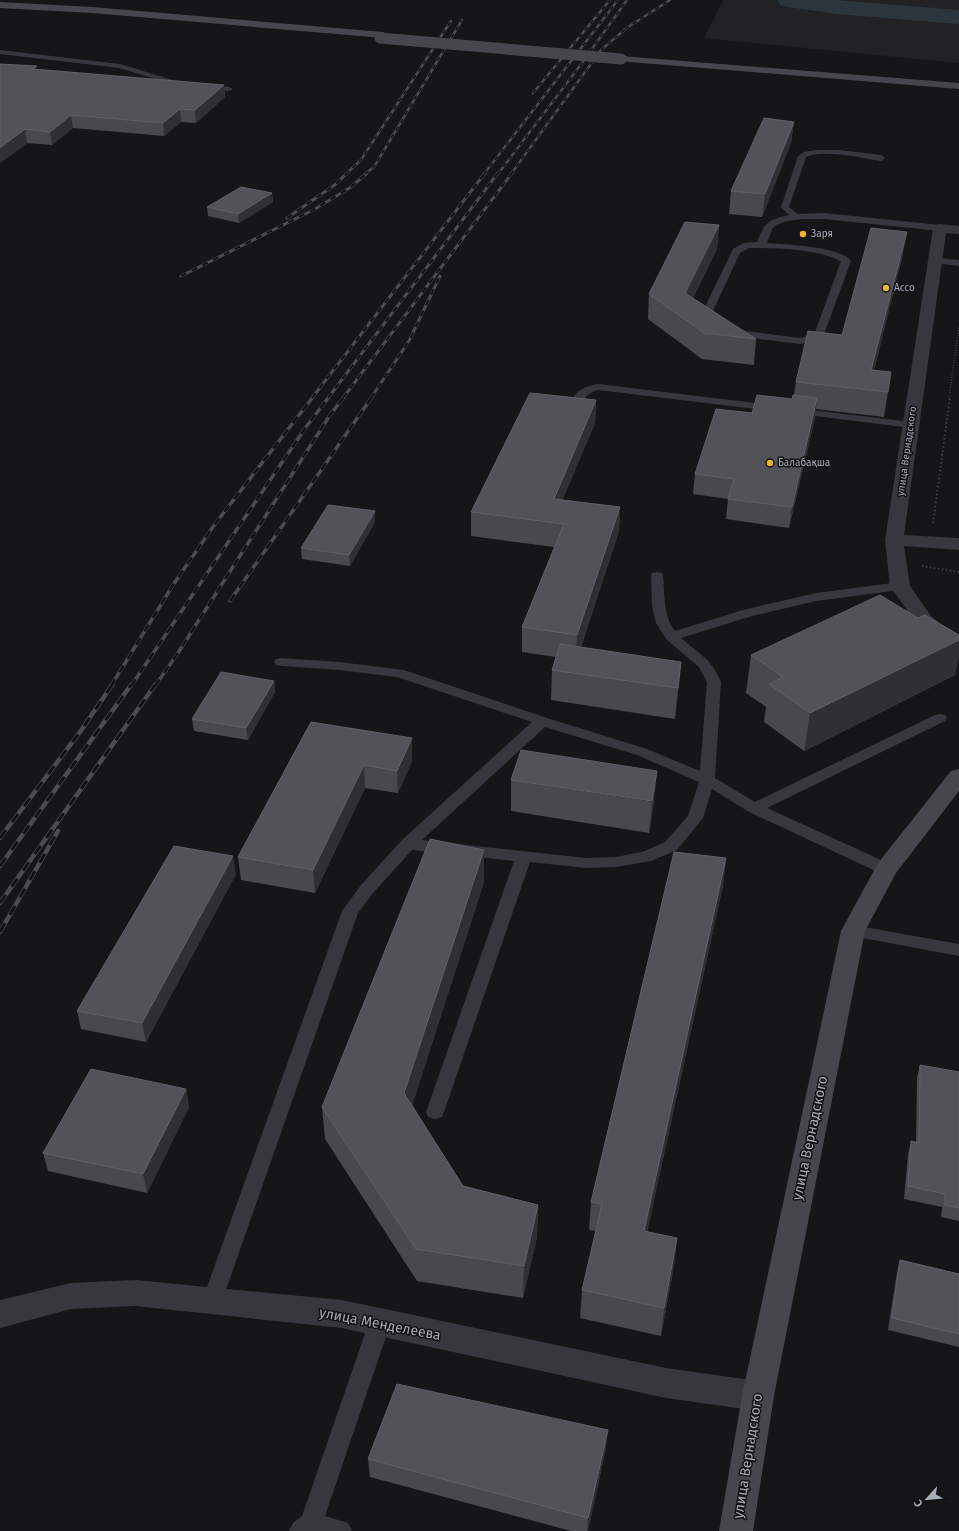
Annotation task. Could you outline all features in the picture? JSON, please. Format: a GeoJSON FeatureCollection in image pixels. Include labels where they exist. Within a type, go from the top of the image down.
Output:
{"type":"FeatureCollection","features":[{"type":"Feature","properties":{"kind":"street"},"geometry":{"type":"LineString","coordinates":[[0,5],[959,85]]}},
{"type":"Feature","properties":{"kind":"street"},"geometry":{"type":"LineString","coordinates":[[940,228],[959,230]]}},
{"type":"Feature","properties":{"kind":"street","name":"улица Вернадского"},"geometry":{"type":"LineString","coordinates":[[940,228],[894,540],[900,586],[924,620],[959,652]]}},
{"type":"Feature","properties":{"kind":"street"},"geometry":{"type":"LineString","coordinates":[[894,540],[959,544]]}},
{"type":"Feature","properties":{"kind":"street","name":"улица Вернадского"},"geometry":{"type":"LineString","coordinates":[[736,1531],[758,1396],[853,931],[886,869],[959,776]]}},
{"type":"Feature","properties":{"kind":"street","name":"улица Менделеева"},"geometry":{"type":"LineString","coordinates":[[0,1314],[71,1296],[135,1293],[342,1314],[666,1383],[758,1396]]}},
{"type":"Feature","properties":{"kind":"lane"},"geometry":{"type":"LineString","coordinates":[[0,52],[120,66],[167,81],[229,89]]}},
{"type":"Feature","properties":{"kind":"lane"},"geometry":{"type":"LineString","coordinates":[[797,217],[785,207],[802,156],[804,154],[819,152],[881,158]]}},
{"type":"Feature","properties":{"kind":"lane"},"geometry":{"type":"LineString","coordinates":[[761,245],[767,228],[797,217],[824,216],[940,228]]}},
{"type":"Feature","properties":{"kind":"lane"},"geometry":{"type":"LineString","coordinates":[[747,245],[761,245],[831,253],[845,259],[846,261],[818,337],[800,341],[737,333],[730,331],[711,316],[708,311],[736,251],[747,245]]}},
{"type":"Feature","properties":{"kind":"lane"},"geometry":{"type":"LineString","coordinates":[[936,261],[959,263]]}},
{"type":"Feature","properties":{"kind":"lane"},"geometry":{"type":"LineString","coordinates":[[569,415],[582,392],[598,387],[911,425]]}},
{"type":"Feature","properties":{"kind":"lane"},"geometry":{"type":"LineString","coordinates":[[408,844],[586,863],[616,862],[645,857],[671,846],[695,818],[707,780],[714,682],[709,670],[698,658],[672,636],[663,623],[656,576]]}},
{"type":"Feature","properties":{"kind":"lane"},"geometry":{"type":"LineString","coordinates":[[672,636],[748,613],[816,597],[900,586]]}},
{"type":"Feature","properties":{"kind":"lane"},"geometry":{"type":"LineString","coordinates":[[281,662],[339,666],[399,673],[542,721],[642,752],[707,780],[754,808],[886,869]]}},
{"type":"Feature","properties":{"kind":"lane"},"geometry":{"type":"LineString","coordinates":[[754,808],[940,718]]}},
{"type":"Feature","properties":{"kind":"lane"},"geometry":{"type":"LineString","coordinates":[[212,1301],[350,911],[367,889],[408,844],[542,721]]}},
{"type":"Feature","properties":{"kind":"lane"},"geometry":{"type":"LineString","coordinates":[[435,1112],[524,856]]}},
{"type":"Feature","properties":{"kind":"lane"},"geometry":{"type":"LineString","coordinates":[[853,931],[959,950]]}},
{"type":"Feature","properties":{"kind":"lane"},"geometry":{"type":"LineString","coordinates":[[340,1531],[306,1527],[380,1322]]}},
{"type":"Feature","properties":{"kind":"path"},"geometry":{"type":"LineString","coordinates":[[930,542],[959,326]]}},
{"type":"Feature","properties":{"kind":"path"},"geometry":{"type":"LineString","coordinates":[[897,563],[959,572]]}},
{"type":"Feature","properties":{"kind":"shaded area"},"geometry":{"type":"Polygon","coordinates":[[[723,0],[959,0],[959,63],[704,38],[723,0]]]}},
{"type":"Feature","properties":{"kind":"building"},"geometry":{"type":"Polygon","coordinates":[[[0,64],[37,66],[33,69],[224,85],[195,110],[180,109],[163,123],[71,115],[50,132],[25,129],[0,148],[0,64]]]}},
{"type":"Feature","properties":{"kind":"building"},"geometry":{"type":"Polygon","coordinates":[[[764,118],[794,122],[765,194],[731,191],[764,118]]]}},
{"type":"Feature","properties":{"kind":"building"},"geometry":{"type":"Polygon","coordinates":[[[241,187],[272,193],[238,214],[207,207],[241,187]]]}},
{"type":"Feature","properties":{"kind":"building"},"geometry":{"type":"Polygon","coordinates":[[[685,222],[719,225],[685,293],[756,339],[704,333],[649,294],[685,222]]]}},
{"type":"Feature","properties":{"kind":"building"},"geometry":{"type":"Polygon","coordinates":[[[871,228],[907,232],[871,370],[891,372],[888,392],[796,382],[808,331],[842,335],[871,228]]]}},
{"type":"Feature","properties":{"kind":"building"},"geometry":{"type":"Polygon","coordinates":[[[530,393],[596,400],[554,499],[620,507],[577,635],[522,627],[564,524],[471,512],[530,393]]]}},
{"type":"Feature","properties":{"kind":"building","name":"Балабақша"},"geometry":{"type":"Polygon","coordinates":[[[757,395],[792,399],[793,395],[817,398],[792,507],[728,499],[734,479],[695,474],[716,409],[752,413],[757,395]]]}},
{"type":"Feature","properties":{"kind":"building"},"geometry":{"type":"Polygon","coordinates":[[[328,505],[375,511],[349,555],[301,548],[328,505]]]}},
{"type":"Feature","properties":{"kind":"building"},"geometry":{"type":"Polygon","coordinates":[[[880,595],[918,618],[925,615],[959,635],[959,640],[810,713],[769,684],[783,677],[751,655],[880,595]]]}},
{"type":"Feature","properties":{"kind":"building"},"geometry":{"type":"Polygon","coordinates":[[[560,644],[681,662],[678,688],[552,670],[560,644]]]}},
{"type":"Feature","properties":{"kind":"building"},"geometry":{"type":"Polygon","coordinates":[[[221,672],[274,681],[246,728],[192,719],[221,672]]]}},
{"type":"Feature","properties":{"kind":"building"},"geometry":{"type":"Polygon","coordinates":[[[311,722],[412,738],[397,771],[364,765],[313,870],[238,857],[311,722]]]}},
{"type":"Feature","properties":{"kind":"building"},"geometry":{"type":"Polygon","coordinates":[[[521,750],[657,771],[652,801],[511,780],[521,750]]]}},
{"type":"Feature","properties":{"kind":"building"},"geometry":{"type":"Polygon","coordinates":[[[430,839],[484,850],[404,1093],[463,1186],[538,1205],[524,1266],[416,1249],[322,1107],[430,839]]]}},
{"type":"Feature","properties":{"kind":"building"},"geometry":{"type":"Polygon","coordinates":[[[174,846],[233,856],[142,1023],[77,1011],[174,846]]]}},
{"type":"Feature","properties":{"kind":"building"},"geometry":{"type":"Polygon","coordinates":[[[674,852],[726,858],[644,1231],[677,1238],[664,1308],[582,1290],[602,1204],[591,1202],[674,852]]]}},
{"type":"Feature","properties":{"kind":"building"},"geometry":{"type":"Polygon","coordinates":[[[920,1065],[959,1072],[959,1208],[945,1205],[945,1194],[908,1186],[911,1141],[919,1143],[920,1065]]]}},
{"type":"Feature","properties":{"kind":"building"},"geometry":{"type":"Polygon","coordinates":[[[91,1069],[186,1089],[143,1174],[43,1153],[91,1069]]]}},
{"type":"Feature","properties":{"kind":"building"},"geometry":{"type":"Polygon","coordinates":[[[900,1260],[959,1274],[959,1334],[892,1318],[900,1260]]]}},
{"type":"Feature","properties":{"kind":"building"},"geometry":{"type":"Polygon","coordinates":[[[397,1384],[608,1430],[588,1518],[368,1459],[397,1384]]]}},
{"type":"Feature","properties":{"kind":"waterway"},"geometry":{"type":"LineString","coordinates":[[788,0],[837,7],[959,17]]}},
{"type":"Feature","properties":{"kind":"railway"},"geometry":{"type":"LineString","coordinates":[[533,93],[610,0]]}},
{"type":"Feature","properties":{"kind":"railway"},"geometry":{"type":"LineString","coordinates":[[484,174],[618,0]]}},
{"type":"Feature","properties":{"kind":"railway"},"geometry":{"type":"LineString","coordinates":[[498,174],[579,67],[627,0]]}},
{"type":"Feature","properties":{"kind":"railway"},"geometry":{"type":"LineString","coordinates":[[627,28],[670,0]]}},
{"type":"Feature","properties":{"kind":"railway"},"geometry":{"type":"LineString","coordinates":[[365,174],[374,167],[462,20]]}},
{"type":"Feature","properties":{"kind":"railway"},"geometry":{"type":"LineString","coordinates":[[346,174],[361,160],[451,21]]}},
{"type":"Feature","properties":{"kind":"railway"},"geometry":{"type":"LineString","coordinates":[[511,174],[601,50],[627,28]]}},
{"type":"Feature","properties":{"kind":"railway"},"geometry":{"type":"LineString","coordinates":[[181,276],[315,209],[351,187],[367,173]]}},
{"type":"Feature","properties":{"kind":"railway"},"geometry":{"type":"LineString","coordinates":[[312,398],[485,173]]}},
{"type":"Feature","properties":{"kind":"railway"},"geometry":{"type":"LineString","coordinates":[[328,398],[498,173]]}},
{"type":"Feature","properties":{"kind":"railway"},"geometry":{"type":"LineString","coordinates":[[343,398],[512,173]]}},
{"type":"Feature","properties":{"kind":"railway"},"geometry":{"type":"LineString","coordinates":[[287,218],[336,184],[346,174]]}},
{"type":"Feature","properties":{"kind":"railway"},"geometry":{"type":"LineString","coordinates":[[371,398],[409,341],[440,276]]}},
{"type":"Feature","properties":{"kind":"railway"},"geometry":{"type":"LineString","coordinates":[[111,686],[173,585],[215,524],[313,397]]}},
{"type":"Feature","properties":{"kind":"railway"},"geometry":{"type":"LineString","coordinates":[[131,686],[306,427],[329,397]]}},
{"type":"Feature","properties":{"kind":"railway"},"geometry":{"type":"LineString","coordinates":[[155,686],[178,653],[330,415],[344,397]]}},
{"type":"Feature","properties":{"kind":"railway"},"geometry":{"type":"LineString","coordinates":[[230,601],[372,397]]}},
{"type":"Feature","properties":{"kind":"railway"},"geometry":{"type":"LineString","coordinates":[[0,838],[80,732],[112,685]]}},
{"type":"Feature","properties":{"kind":"railway"},"geometry":{"type":"LineString","coordinates":[[0,866],[131,685]]}},
{"type":"Feature","properties":{"kind":"railway"},"geometry":{"type":"LineString","coordinates":[[0,903],[155,685]]}},
{"type":"Feature","properties":{"kind":"railway"},"geometry":{"type":"LineString","coordinates":[[0,932],[58,831]]}},
{"type":"Feature","properties":{"kind":"place","name":"Заря"},"geometry":{"type":"Point","coordinates":[803,234]}},
{"type":"Feature","properties":{"kind":"place","name":"Ассо"},"geometry":{"type":"Point","coordinates":[886,288]}},
{"type":"Feature","properties":{"kind":"place","name":"Балабақша"},"geometry":{"type":"Point","coordinates":[770,463]}}]}
